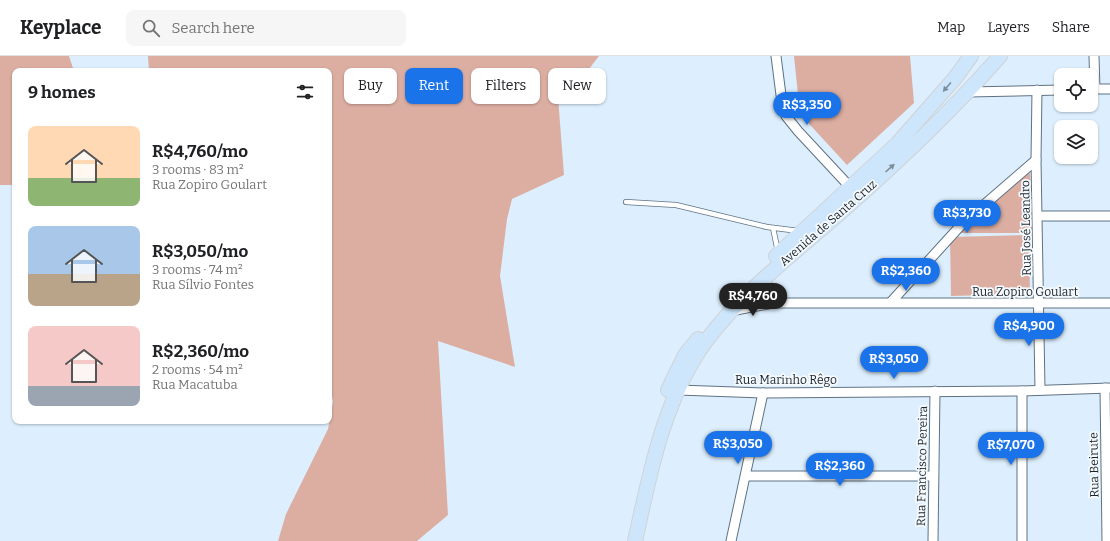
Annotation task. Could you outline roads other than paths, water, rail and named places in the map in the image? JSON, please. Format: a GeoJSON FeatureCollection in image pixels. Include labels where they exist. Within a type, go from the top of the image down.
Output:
{"type":"FeatureCollection","features":[{"type":"Feature","properties":{"kind":"main road","name":"Avenida de Santa Cruz"},"geometry":{"type":"LineString","coordinates":[[627,541],[649,445],[659,410],[682,361],[725,306],[778,254],[897,144],[955,78],[971,56]]}},
{"type":"Feature","properties":{"kind":"main road","name":"Avenida de Santa Cruz"},"geometry":{"type":"LineString","coordinates":[[635,541],[659,440],[668,411],[699,352],[713,331],[766,276],[898,161],[968,92],[1000,56]]}},
{"type":"Feature","properties":{"kind":"street"},"geometry":{"type":"LineString","coordinates":[[776,56],[781,94],[786,116],[851,188]]}},
{"type":"Feature","properties":{"kind":"street"},"geometry":{"type":"LineString","coordinates":[[1094,56],[1094,68]]}},
{"type":"Feature","properties":{"kind":"street"},"geometry":{"type":"LineString","coordinates":[[1098,89],[1110,89]]}},
{"type":"Feature","properties":{"kind":"street","name":"Rua José Leandro"},"geometry":{"type":"LineString","coordinates":[[1037,90],[1036,160],[1040,390]]}},
{"type":"Feature","properties":{"kind":"street"},"geometry":{"type":"LineString","coordinates":[[968,92],[1054,90]]}},
{"type":"Feature","properties":{"kind":"street"},"geometry":{"type":"LineString","coordinates":[[891,302],[962,224],[1036,160]]}},
{"type":"Feature","properties":{"kind":"street"},"geometry":{"type":"LineString","coordinates":[[1038,216],[1110,216]]}},
{"type":"Feature","properties":{"kind":"street"},"geometry":{"type":"LineString","coordinates":[[766,276],[766,291],[773,303]]}},
{"type":"Feature","properties":{"kind":"street","name":"Rua Zopiro Goulart"},"geometry":{"type":"LineString","coordinates":[[730,312],[773,303],[1110,303]]}},
{"type":"Feature","properties":{"kind":"street","name":"Rua Marinho Rêgo"},"geometry":{"type":"LineString","coordinates":[[678,390],[763,393],[1022,391],[1108,388]]}},
{"type":"Feature","properties":{"kind":"street","name":"Rua Beirute"},"geometry":{"type":"LineString","coordinates":[[1107,541],[1108,388]]}},
{"type":"Feature","properties":{"kind":"street","name":"Rua Francisco Pereira"},"geometry":{"type":"LineString","coordinates":[[933,541],[935,391]]}},
{"type":"Feature","properties":{"kind":"street"},"geometry":{"type":"LineString","coordinates":[[1022,391],[1022,541]]}},
{"type":"Feature","properties":{"kind":"street"},"geometry":{"type":"LineString","coordinates":[[732,541],[763,393]]}},
{"type":"Feature","properties":{"kind":"street"},"geometry":{"type":"LineString","coordinates":[[746,476],[933,476]]}},
{"type":"Feature","properties":{"kind":"lane"},"geometry":{"type":"LineString","coordinates":[[626,202],[676,205],[773,228],[803,232]]}},
{"type":"Feature","properties":{"kind":"lane"},"geometry":{"type":"LineString","coordinates":[[773,228],[778,254]]}}]}
